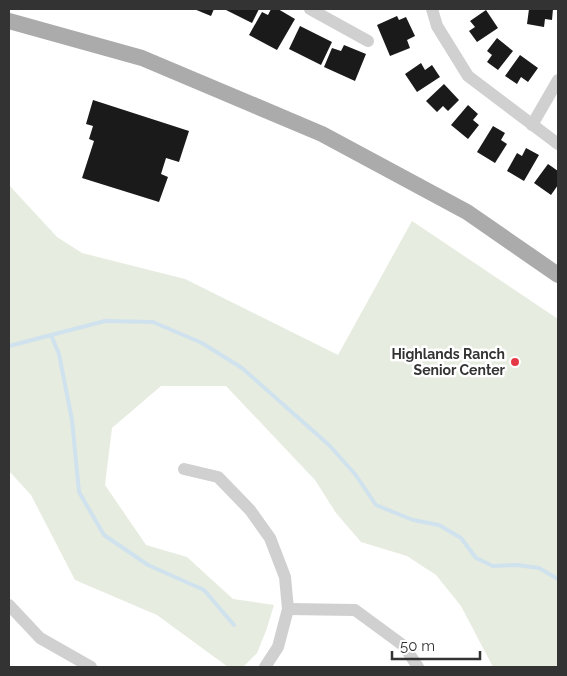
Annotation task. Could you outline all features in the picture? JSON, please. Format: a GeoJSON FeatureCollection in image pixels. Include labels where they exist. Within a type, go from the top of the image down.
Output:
{"type":"FeatureCollection","features":[{"type":"Feature","properties":{"kind":"main road"},"geometry":{"type":"LineString","coordinates":[[9,21],[142,58],[322,134],[467,212],[558,275]]}},
{"type":"Feature","properties":{"kind":"street"},"geometry":{"type":"LineString","coordinates":[[310,9],[368,41]]}},
{"type":"Feature","properties":{"kind":"street"},"geometry":{"type":"LineString","coordinates":[[432,9],[436,26],[468,76],[558,144]]}},
{"type":"Feature","properties":{"kind":"street"},"geometry":{"type":"LineString","coordinates":[[532,125],[558,80]]}},
{"type":"Feature","properties":{"kind":"street"},"geometry":{"type":"LineString","coordinates":[[184,469],[218,476],[250,510],[270,538],[285,577],[288,609],[278,647],[265,667]]}},
{"type":"Feature","properties":{"kind":"street"},"geometry":{"type":"LineString","coordinates":[[9,605],[40,638],[91,667]]}},
{"type":"Feature","properties":{"kind":"street"},"geometry":{"type":"LineString","coordinates":[[288,609],[355,610],[404,646],[418,667]]}},
{"type":"Feature","properties":{"kind":"shaded area"},"geometry":{"type":"Polygon","coordinates":[[[9,185],[57,237],[82,253],[185,279],[338,355],[412,221],[558,319],[558,667],[493,667],[461,606],[436,575],[407,556],[361,542],[336,513],[315,480],[226,386],[161,386],[112,428],[105,485],[146,545],[187,557],[233,599],[274,605],[257,653],[243,667],[228,667],[157,615],[75,580],[31,495],[9,471],[9,185]]]}},
{"type":"Feature","properties":{"kind":"building"},"geometry":{"type":"Polygon","coordinates":[[[194,9],[214,9],[211,16],[194,9]]]}},
{"type":"Feature","properties":{"kind":"building"},"geometry":{"type":"Polygon","coordinates":[[[224,9],[259,9],[252,23],[224,9]]]}},
{"type":"Feature","properties":{"kind":"building"},"geometry":{"type":"Polygon","coordinates":[[[271,9],[278,9],[295,19],[277,50],[249,35],[262,12],[268,15],[271,9]]]}},
{"type":"Feature","properties":{"kind":"building"},"geometry":{"type":"Polygon","coordinates":[[[529,9],[553,9],[552,20],[545,19],[544,27],[527,24],[529,9]]]}},
{"type":"Feature","properties":{"kind":"building"},"geometry":{"type":"Polygon","coordinates":[[[486,10],[498,28],[477,42],[469,31],[475,27],[470,21],[486,10]]]}},
{"type":"Feature","properties":{"kind":"building"},"geometry":{"type":"Polygon","coordinates":[[[397,16],[399,20],[406,17],[415,36],[407,40],[410,48],[390,56],[377,25],[397,16]]]}},
{"type":"Feature","properties":{"kind":"building"},"geometry":{"type":"Polygon","coordinates":[[[300,26],[332,42],[321,65],[289,49],[300,26]]]}},
{"type":"Feature","properties":{"kind":"building"},"geometry":{"type":"Polygon","coordinates":[[[497,38],[513,51],[498,70],[487,62],[492,55],[487,51],[497,38]]]}},
{"type":"Feature","properties":{"kind":"building"},"geometry":{"type":"Polygon","coordinates":[[[344,45],[366,54],[355,81],[324,67],[332,48],[341,51],[344,45]]]}},
{"type":"Feature","properties":{"kind":"building"},"geometry":{"type":"Polygon","coordinates":[[[520,55],[538,68],[528,82],[521,77],[517,84],[505,76],[520,55]]]}},
{"type":"Feature","properties":{"kind":"building"},"geometry":{"type":"Polygon","coordinates":[[[421,63],[425,70],[432,65],[440,77],[417,92],[405,74],[421,63]]]}},
{"type":"Feature","properties":{"kind":"building"},"geometry":{"type":"Polygon","coordinates":[[[444,84],[459,100],[448,111],[443,106],[437,112],[426,101],[444,84]]]}},
{"type":"Feature","properties":{"kind":"building"},"geometry":{"type":"Polygon","coordinates":[[[93,100],[189,131],[179,162],[166,158],[161,174],[168,177],[159,202],[82,178],[94,141],[89,139],[93,126],[86,124],[93,100]]]}},
{"type":"Feature","properties":{"kind":"building"},"geometry":{"type":"Polygon","coordinates":[[[468,105],[478,114],[473,120],[479,125],[468,139],[451,125],[468,105]]]}},
{"type":"Feature","properties":{"kind":"building"},"geometry":{"type":"Polygon","coordinates":[[[493,126],[505,133],[501,140],[507,144],[495,163],[477,152],[493,126]]]}},
{"type":"Feature","properties":{"kind":"building"},"geometry":{"type":"Polygon","coordinates":[[[526,148],[539,155],[524,181],[507,171],[517,153],[522,156],[526,148]]]}},
{"type":"Feature","properties":{"kind":"building"},"geometry":{"type":"Polygon","coordinates":[[[548,164],[558,171],[558,185],[551,195],[534,183],[548,164]]]}},
{"type":"Feature","properties":{"kind":"waterway"},"geometry":{"type":"LineString","coordinates":[[9,346],[105,321],[153,322],[202,343],[242,368],[329,445],[355,474],[376,505],[413,520],[439,525],[461,538],[476,558],[493,566],[517,565],[539,568],[558,579]]}},
{"type":"Feature","properties":{"kind":"waterway"},"geometry":{"type":"LineString","coordinates":[[51,335],[59,354],[72,420],[79,492],[104,535],[148,565],[204,590],[234,625]]}},
{"type":"Feature","properties":{"kind":"place","name":"Highlands Ranch Senior Center"},"geometry":{"type":"Point","coordinates":[515,362]}}]}
